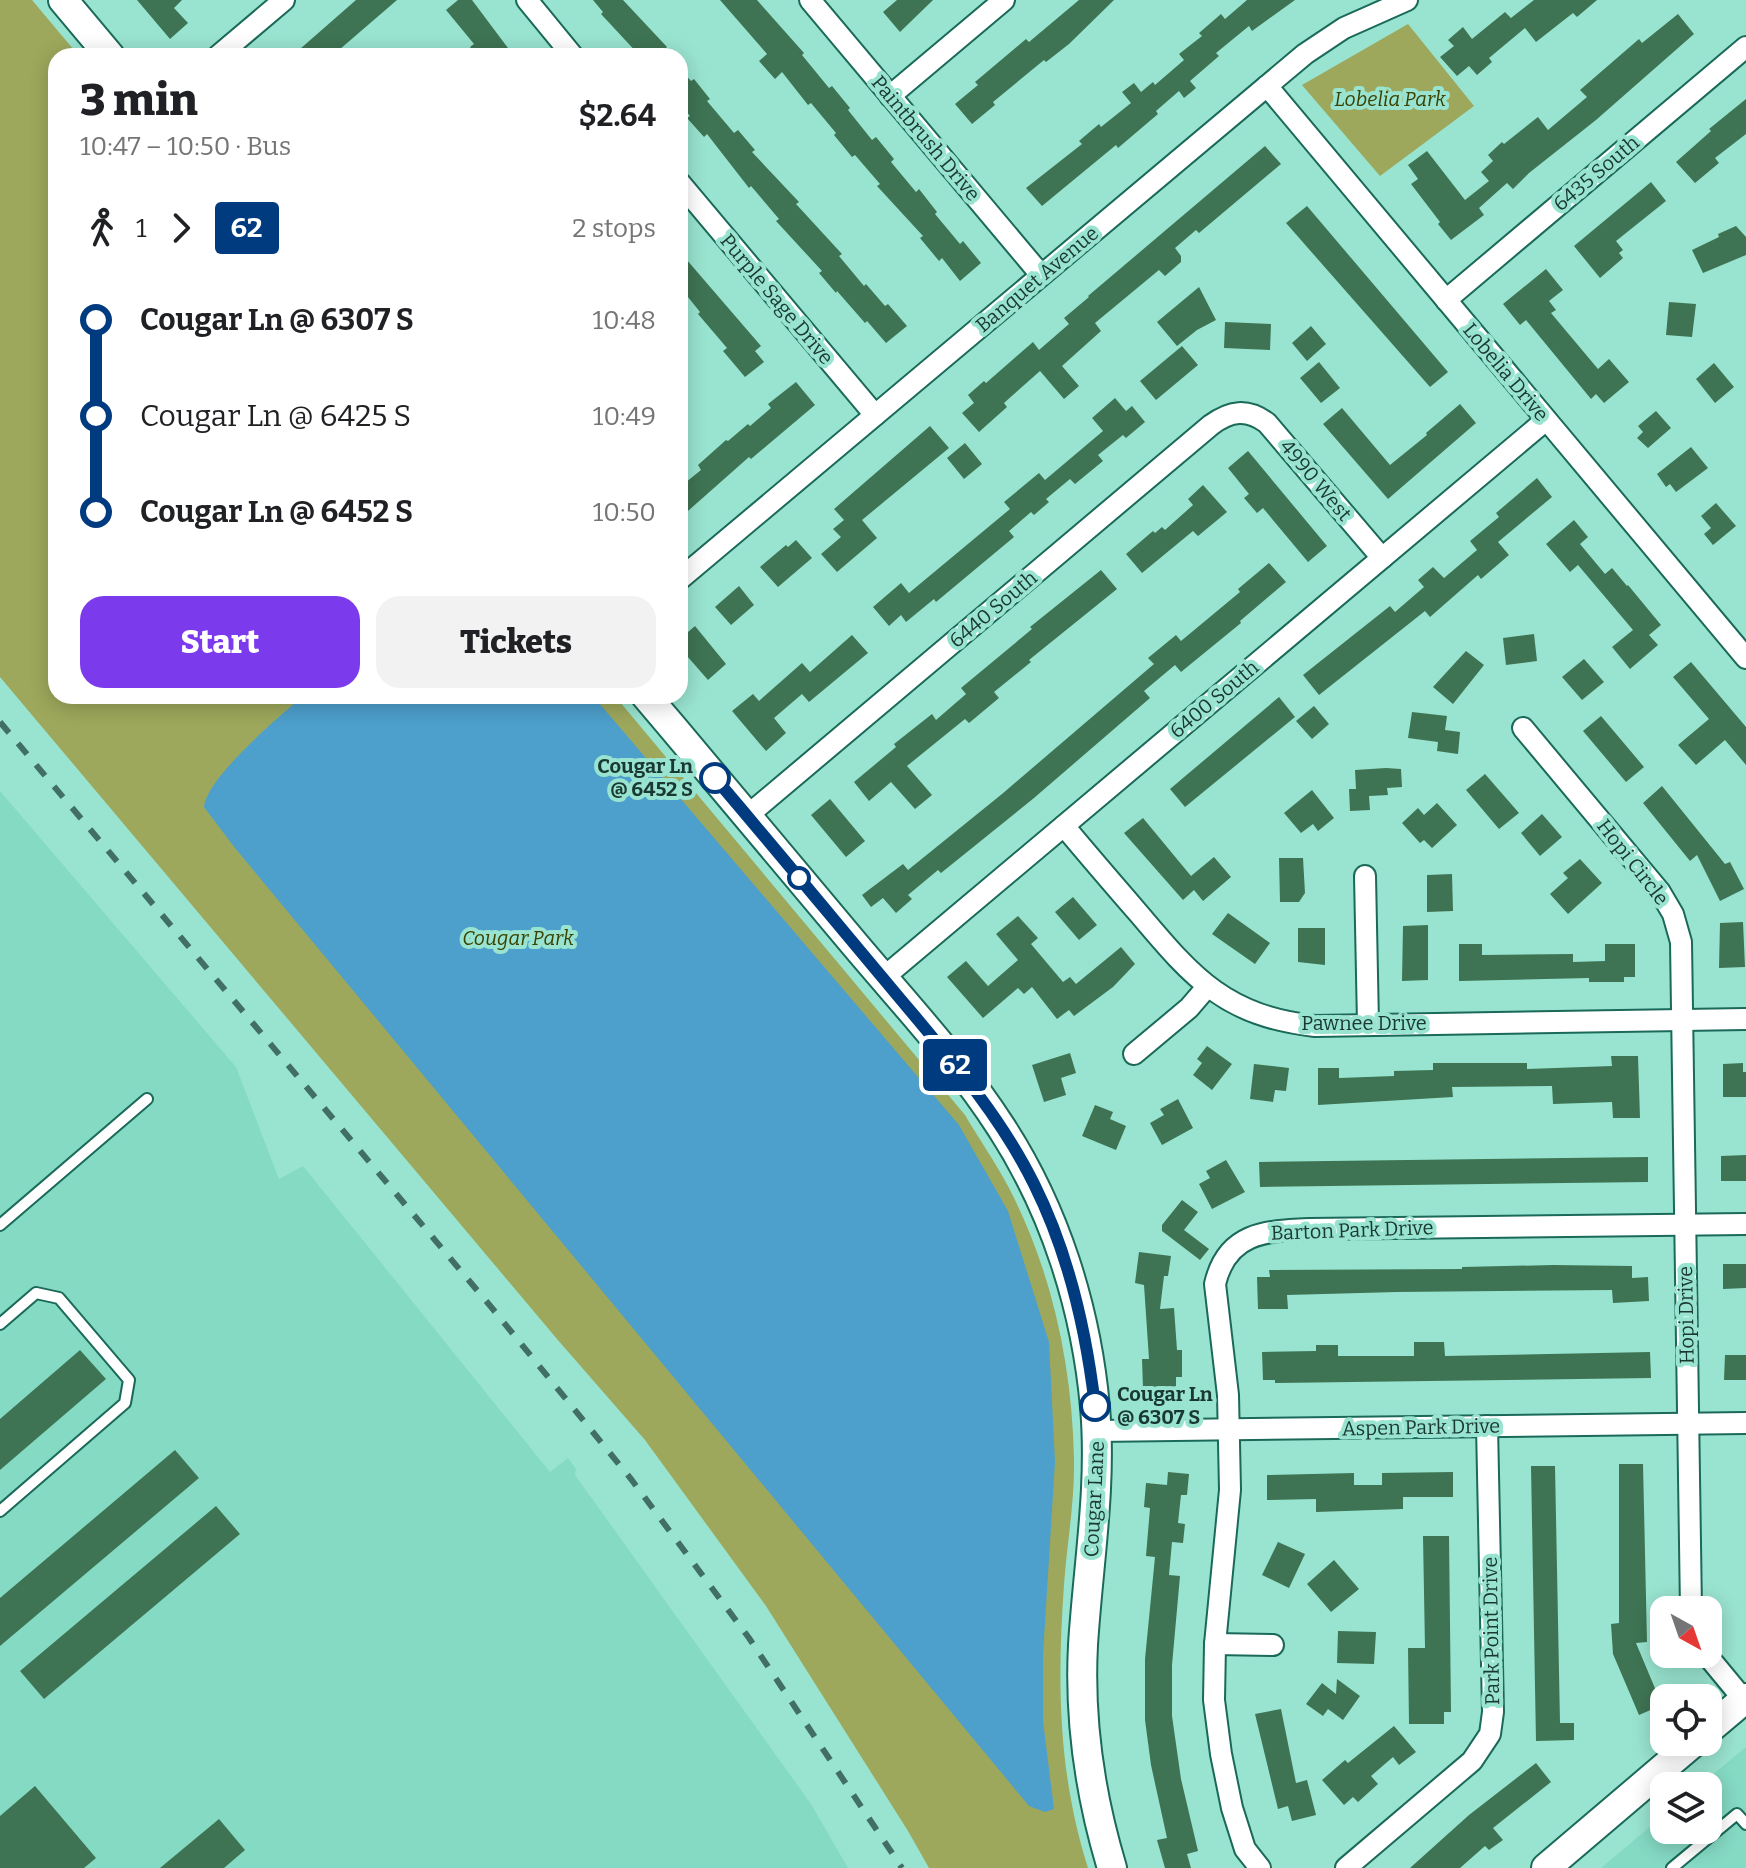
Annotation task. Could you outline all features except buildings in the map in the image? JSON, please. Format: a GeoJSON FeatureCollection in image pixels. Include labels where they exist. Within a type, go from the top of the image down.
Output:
{"type":"FeatureCollection","features":[{"type":"Feature","properties":{"kind":"main road"},"geometry":{"type":"LineString","coordinates":[[63,0],[103,48]]}},
{"type":"Feature","properties":{"kind":"main road","name":"Cougar Lane"},"geometry":{"type":"LineString","coordinates":[[653,704],[983,1101],[1034,1184],[1061,1248],[1080,1311],[1097,1431],[1096,1511],[1083,1645],[1084,1712],[1095,1804],[1112,1868]]}},
{"type":"Feature","properties":{"kind":"main road"},"geometry":{"type":"LineString","coordinates":[[1722,1719],[1745,1700]]}},
{"type":"Feature","properties":{"kind":"main road"},"geometry":{"type":"LineString","coordinates":[[1546,1868],[1678,1756]]}},
{"type":"Feature","properties":{"kind":"street"},"geometry":{"type":"LineString","coordinates":[[227,48],[284,0]]}},
{"type":"Feature","properties":{"kind":"street"},"geometry":{"type":"LineString","coordinates":[[527,0],[566,48]]}},
{"type":"Feature","properties":{"kind":"street","name":"Paintbrush Drive"},"geometry":{"type":"LineString","coordinates":[[810,0],[1041,275]]}},
{"type":"Feature","properties":{"kind":"street"},"geometry":{"type":"LineString","coordinates":[[890,96],[1004,0]]}},
{"type":"Feature","properties":{"kind":"street","name":"Banquet Avenue"},"geometry":{"type":"LineString","coordinates":[[688,572],[1305,54],[1344,28],[1407,0]]}},
{"type":"Feature","properties":{"kind":"street","name":"6435 South"},"geometry":{"type":"LineString","coordinates":[[1446,300],[1746,47]]}},
{"type":"Feature","properties":{"kind":"street","name":"Lobelia Drive"},"geometry":{"type":"LineString","coordinates":[[1267,86],[1746,658]]}},
{"type":"Feature","properties":{"kind":"street","name":"Purple Sage Drive"},"geometry":{"type":"LineString","coordinates":[[688,193],[875,415]]}},
{"type":"Feature","properties":{"kind":"street","name":"4990 West"},"geometry":{"type":"LineString","coordinates":[[1244,412],[1260,418],[1273,429],[1382,558]]}},
{"type":"Feature","properties":{"kind":"street","name":"6440 South"},"geometry":{"type":"LineString","coordinates":[[747,816],[1211,425],[1226,415],[1244,412]]}},
{"type":"Feature","properties":{"kind":"street","name":"6400 South"},"geometry":{"type":"LineString","coordinates":[[883,978],[1546,420]]}},
{"type":"Feature","properties":{"kind":"street","name":"Hopi Circle"},"geometry":{"type":"LineString","coordinates":[[1523,728],[1653,882],[1667,903],[1681,942],[1681,1019]]}},
{"type":"Feature","properties":{"kind":"street","name":"Pawnee Drive"},"geometry":{"type":"LineString","coordinates":[[1064,826],[1178,960],[1207,987],[1240,1007],[1277,1020],[1315,1026],[1746,1019]]}},
{"type":"Feature","properties":{"kind":"street"},"geometry":{"type":"LineString","coordinates":[[1365,876],[1368,1024]]}},
{"type":"Feature","properties":{"kind":"street"},"geometry":{"type":"LineString","coordinates":[[1134,1054],[1189,1008],[1207,987]]}},
{"type":"Feature","properties":{"kind":"street","name":"Hopi Drive"},"geometry":{"type":"LineString","coordinates":[[1681,1019],[1691,1596]]}},
{"type":"Feature","properties":{"kind":"street","name":"Barton Park Drive"},"geometry":{"type":"LineString","coordinates":[[1260,1868],[1245,1849],[1225,1782],[1214,1700],[1215,1644],[1230,1490],[1228,1395],[1215,1284],[1233,1249],[1252,1236],[1309,1229],[1746,1224]]}},
{"type":"Feature","properties":{"kind":"street","name":"Aspen Park Drive"},"geometry":{"type":"LineString","coordinates":[[1097,1431],[1746,1423]]}},
{"type":"Feature","properties":{"kind":"street","name":"Park Point Drive"},"geometry":{"type":"LineString","coordinates":[[1346,1868],[1472,1761],[1490,1734],[1493,1712],[1487,1426]]}},
{"type":"Feature","properties":{"kind":"street"},"geometry":{"type":"LineString","coordinates":[[1215,1644],[1273,1645]]}},
{"type":"Feature","properties":{"kind":"street"},"geometry":{"type":"LineString","coordinates":[[1718,1668],[1745,1700]]}},
{"type":"Feature","properties":{"kind":"lane"},"geometry":{"type":"LineString","coordinates":[[0,1225],[147,1099]]}},
{"type":"Feature","properties":{"kind":"lane"},"geometry":{"type":"LineString","coordinates":[[0,1324],[36,1293],[59,1298],[129,1380],[125,1403],[0,1511]]}},
{"type":"Feature","properties":{"kind":"lane"},"geometry":{"type":"LineString","coordinates":[[1672,1868],[1737,1814],[1746,1824]]}},
{"type":"Feature","properties":{"kind":"shaded area"},"geometry":{"type":"Polygon","coordinates":[[[0,791],[236,1067],[279,1179],[303,1166],[550,1472],[568,1458],[576,1469],[575,1475],[811,1804],[848,1868],[0,1868],[0,791]]]}},
{"type":"Feature","properties":{"kind":"shaded area"},"geometry":{"type":"Polygon","coordinates":[[[1746,1747],[1746,1868],[1601,1868],[1650,1827],[1650,1844],[1722,1844],[1722,1772],[1716,1772],[1746,1747]]]}},
{"type":"Feature","properties":{"kind":"green space","name":"Cougar Park"},"geometry":{"type":"Polygon","coordinates":[[[0,0],[32,0],[72,48],[48,48],[48,704],[622,704],[965,1115],[1004,1179],[1037,1252],[1057,1319],[1072,1423],[1074,1474],[1064,1585],[1062,1728],[1071,1798],[1088,1868],[929,1868],[766,1606],[645,1440],[0,677],[0,0]]]}},
{"type":"Feature","properties":{"kind":"green space","name":"Lobelia Park"},"geometry":{"type":"Polygon","coordinates":[[[1408,24],[1474,106],[1380,176],[1302,85],[1408,24]]]}},
{"type":"Feature","properties":{"kind":"water","name":"Cougar Park"},"geometry":{"type":"Polygon","coordinates":[[[294,704],[600,704],[959,1125],[1008,1211],[1049,1342],[1055,1462],[1043,1655],[1043,1721],[1054,1809],[1045,1812],[1029,1806],[204,807],[208,794],[218,780],[262,732],[294,704]]]}},
{"type":"Feature","properties":{"kind":"railway"},"geometry":{"type":"LineString","coordinates":[[0,722],[492,1308],[631,1479],[749,1638],[902,1868]]}},
{"type":"Feature","properties":{"kind":"bus line","name":"62"},"geometry":{"type":"LineString","coordinates":[[715,778],[963,1074],[1018,1154],[1049,1216],[1066,1264],[1087,1343],[1095,1406]]}},
{"type":"Feature","properties":{"kind":"place","name":"Cougar Ln @ 6452 S"},"geometry":{"type":"Point","coordinates":[715,778]}},
{"type":"Feature","properties":{"kind":"place","name":"Cougar Ln @ 6307 S"},"geometry":{"type":"Point","coordinates":[1095,1406]}}]}
